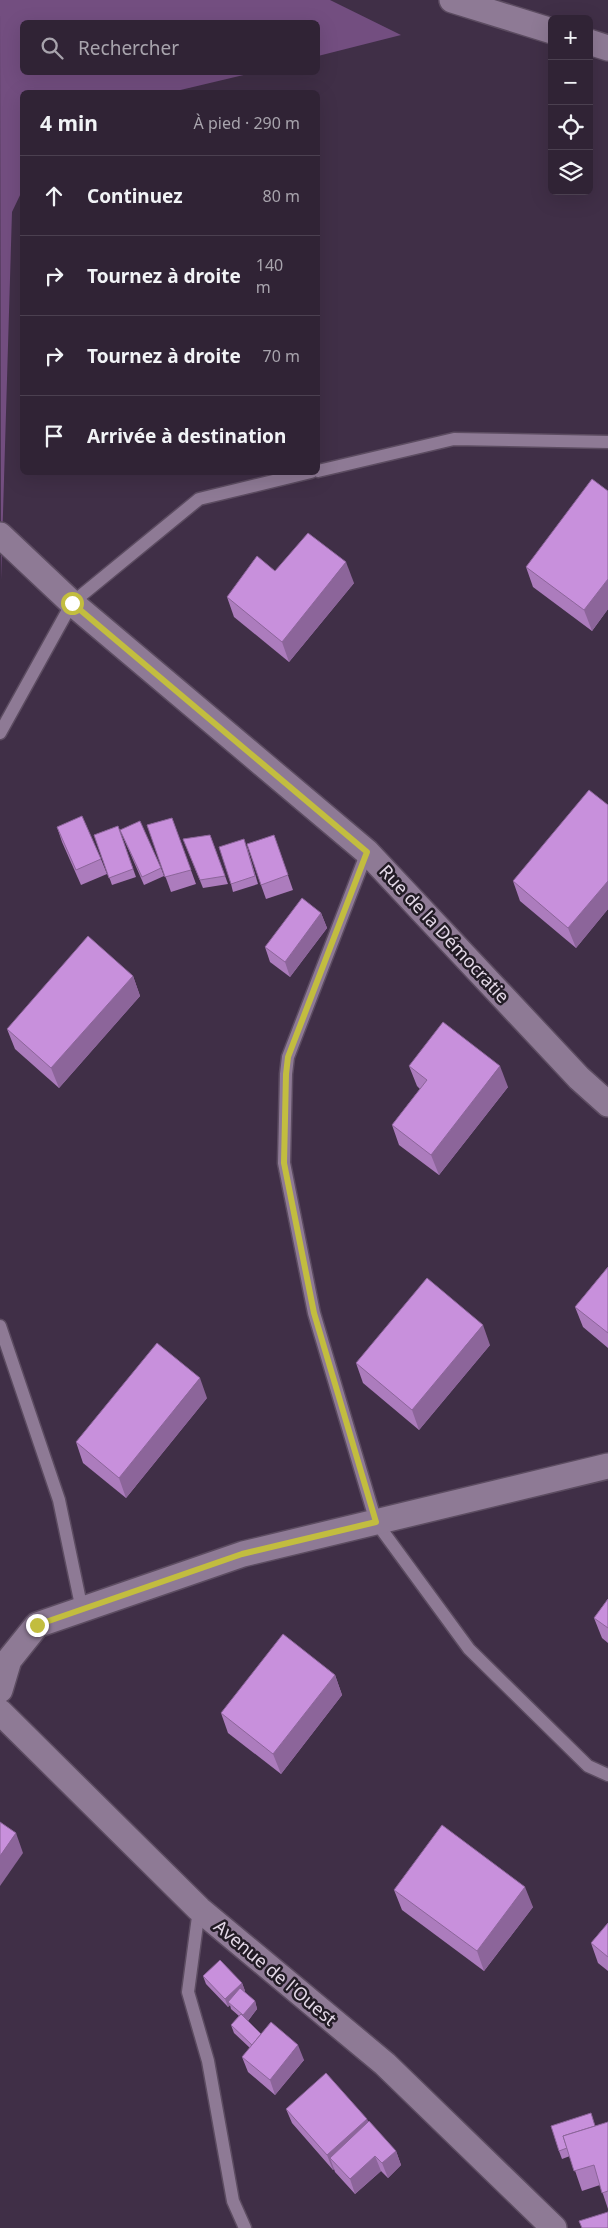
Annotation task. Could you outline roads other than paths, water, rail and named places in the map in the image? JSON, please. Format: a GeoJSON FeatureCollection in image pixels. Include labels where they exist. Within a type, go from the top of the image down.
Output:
{"type":"FeatureCollection","features":[{"type":"Feature","properties":{"kind":"street"},"geometry":{"type":"LineString","coordinates":[[452,0],[548,30]]}},
{"type":"Feature","properties":{"kind":"street"},"geometry":{"type":"LineString","coordinates":[[593,43],[608,48]]}},
{"type":"Feature","properties":{"kind":"street","name":"Rue de la Démocratie"},"geometry":{"type":"LineString","coordinates":[[0,535],[72,603],[367,852],[579,1078],[608,1104]]}},
{"type":"Feature","properties":{"kind":"street"},"geometry":{"type":"LineString","coordinates":[[0,1690],[9,1660],[37,1625],[242,1554],[608,1466]]}},
{"type":"Feature","properties":{"kind":"street","name":"Avenue de l'Ouest"},"geometry":{"type":"LineString","coordinates":[[0,1712],[199,1909],[384,2064],[554,2228]]}},
{"type":"Feature","properties":{"kind":"lane"},"geometry":{"type":"LineString","coordinates":[[320,471],[454,439],[608,442]]}},
{"type":"Feature","properties":{"kind":"lane"},"geometry":{"type":"LineString","coordinates":[[0,733],[72,603],[199,499],[299,475]]}},
{"type":"Feature","properties":{"kind":"lane"},"geometry":{"type":"LineString","coordinates":[[367,852],[288,1057],[286,1074],[284,1163],[314,1313],[376,1522],[468,1649],[588,1766],[608,1775]]}},
{"type":"Feature","properties":{"kind":"lane"},"geometry":{"type":"LineString","coordinates":[[0,1326],[59,1500],[82,1610]]}},
{"type":"Feature","properties":{"kind":"lane"},"geometry":{"type":"LineString","coordinates":[[199,1909],[188,1992],[208,2062],[233,2201],[245,2228]]}}]}
